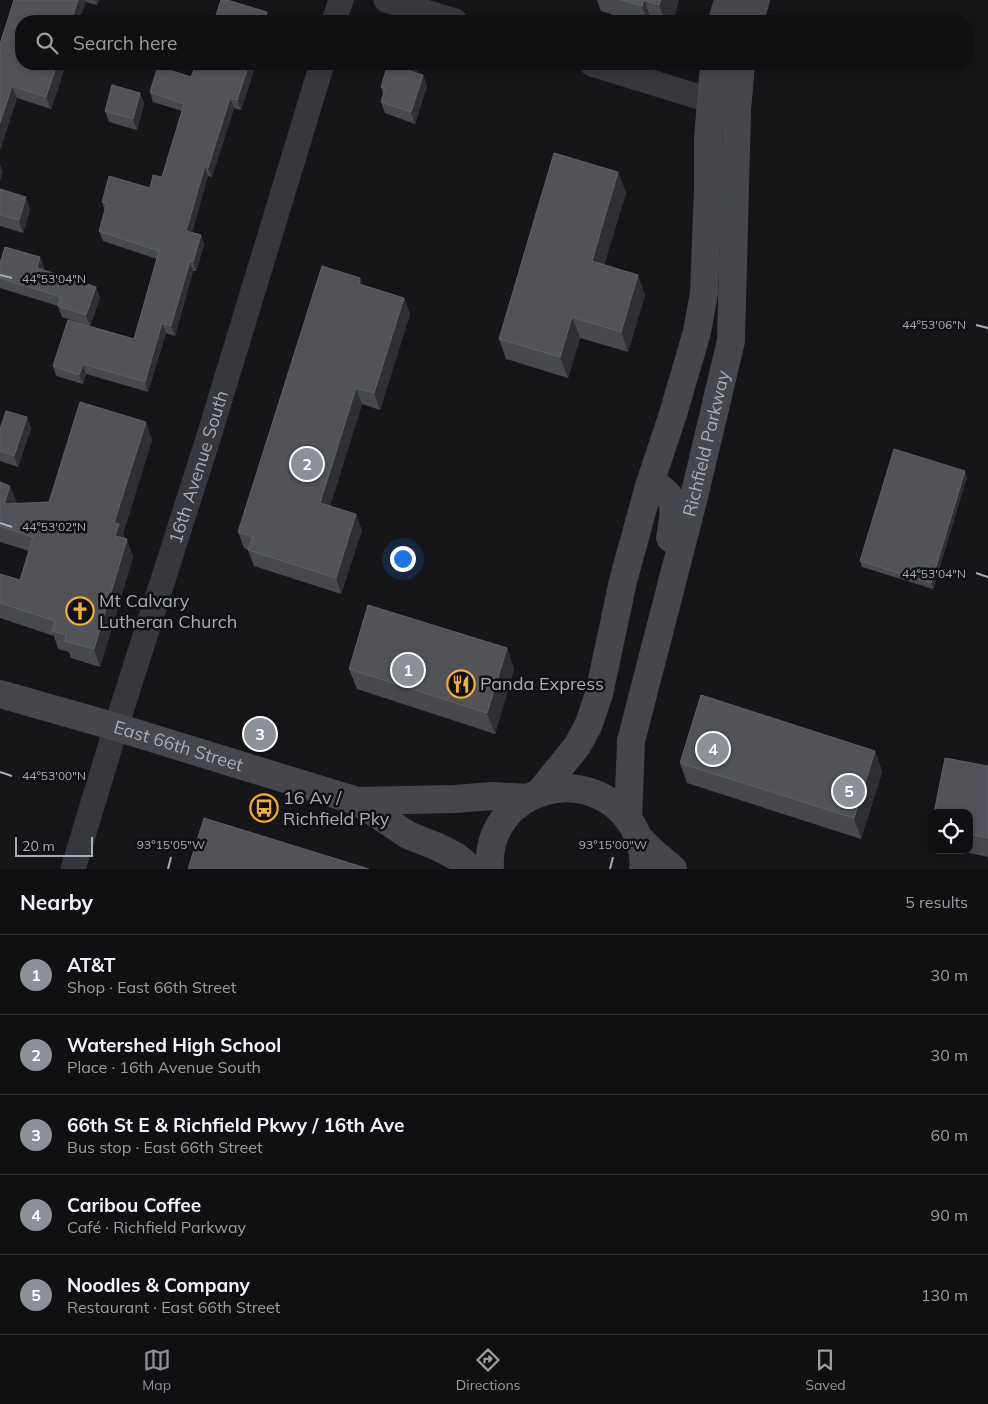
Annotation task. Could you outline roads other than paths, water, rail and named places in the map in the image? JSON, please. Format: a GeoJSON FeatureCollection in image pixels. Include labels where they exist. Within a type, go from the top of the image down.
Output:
{"type":"FeatureCollection","features":[{"type":"Feature","properties":{"kind":"street"},"geometry":{"type":"LineString","coordinates":[[336,15],[341,0]]}},
{"type":"Feature","properties":{"kind":"street"},"geometry":{"type":"LineString","coordinates":[[386,0],[435,15]]}},
{"type":"Feature","properties":{"kind":"street"},"geometry":{"type":"LineString","coordinates":[[724,15],[728,0]]}},
{"type":"Feature","properties":{"kind":"street"},"geometry":{"type":"LineString","coordinates":[[752,15],[756,0]]}},
{"type":"Feature","properties":{"kind":"street","name":"16th Avenue South"},"geometry":{"type":"LineString","coordinates":[[74,869],[116,727],[208,439],[320,70]]}},
{"type":"Feature","properties":{"kind":"street"},"geometry":{"type":"LineString","coordinates":[[612,70],[710,100]]}},
{"type":"Feature","properties":{"kind":"street","name":"Richfield Parkway"},"geometry":{"type":"LineString","coordinates":[[490,869],[489,858],[495,834],[509,813],[534,795],[577,746],[588,726],[599,694],[622,581],[697,332],[704,293],[710,100],[713,70]]}},
{"type":"Feature","properties":{"kind":"street","name":"Richfield Parkway"},"geometry":{"type":"LineString","coordinates":[[643,869],[644,863],[633,828],[631,741],[693,501],[731,341],[736,110],[739,70]]}},
{"type":"Feature","properties":{"kind":"street"},"geometry":{"type":"LineString","coordinates":[[651,481],[666,491],[673,502],[673,518],[661,589],[658,634]]}},
{"type":"Feature","properties":{"kind":"street","name":"East 66th Street"},"geometry":{"type":"LineString","coordinates":[[0,694],[116,727],[357,801],[408,835],[457,857],[471,869]]}},
{"type":"Feature","properties":{"kind":"street","name":"East 66th Street"},"geometry":{"type":"LineString","coordinates":[[357,801],[534,795],[564,788],[588,791],[610,801],[633,828]]}},
{"type":"Feature","properties":{"kind":"street"},"geometry":{"type":"LineString","coordinates":[[633,828],[653,852],[673,869]]}},
{"type":"Feature","properties":{"kind":"place","name":"Watershed High School"},"geometry":{"type":"Point","coordinates":[307,464]}},
{"type":"Feature","properties":{"kind":"place","name":"Mt Calvary Lutheran Church"},"geometry":{"type":"Point","coordinates":[80,611]}},
{"type":"Feature","properties":{"kind":"place","name":"AT&T"},"geometry":{"type":"Point","coordinates":[408,670]}},
{"type":"Feature","properties":{"kind":"place","name":"Panda Express"},"geometry":{"type":"Point","coordinates":[461,684]}},
{"type":"Feature","properties":{"kind":"place","name":"66th St E & Richfield Pkwy / 16th Ave"},"geometry":{"type":"Point","coordinates":[260,734]}},
{"type":"Feature","properties":{"kind":"place","name":"Caribou Coffee"},"geometry":{"type":"Point","coordinates":[713,749]}},
{"type":"Feature","properties":{"kind":"place","name":"Noodles & Company"},"geometry":{"type":"Point","coordinates":[849,791]}},
{"type":"Feature","properties":{"kind":"place","name":"16 Av / Richfield Pky"},"geometry":{"type":"Point","coordinates":[264,808]}}]}
